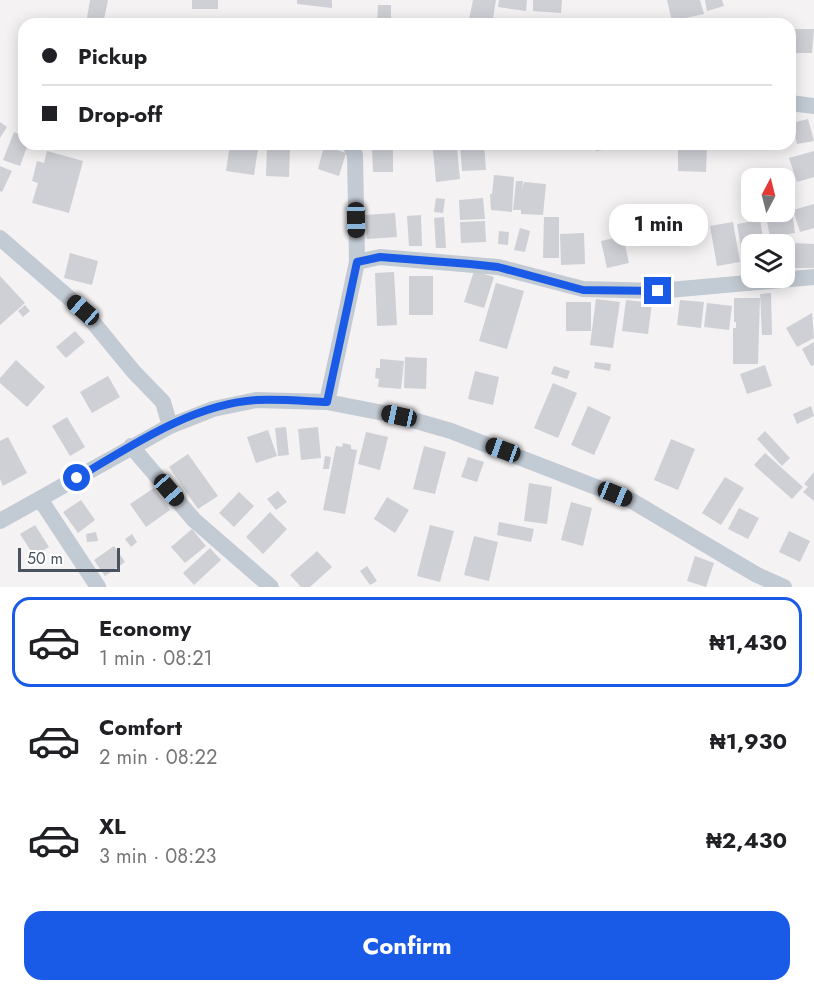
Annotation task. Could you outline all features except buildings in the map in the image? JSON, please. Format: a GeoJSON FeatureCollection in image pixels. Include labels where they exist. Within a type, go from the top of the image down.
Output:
{"type":"FeatureCollection","features":[{"type":"Feature","properties":{"kind":"street"},"geometry":{"type":"LineString","coordinates":[[796,104],[814,106]]}},
{"type":"Feature","properties":{"kind":"street"},"geometry":{"type":"LineString","coordinates":[[327,402],[357,262],[355,155],[353,150]]}},
{"type":"Feature","properties":{"kind":"street"},"geometry":{"type":"LineString","coordinates":[[0,238],[83,310],[133,371],[163,402],[170,426]]}},
{"type":"Feature","properties":{"kind":"street"},"geometry":{"type":"LineString","coordinates":[[357,262],[380,257],[498,267],[583,290],[658,291],[814,276]]}},
{"type":"Feature","properties":{"kind":"street"},"geometry":{"type":"LineString","coordinates":[[0,521],[131,446],[170,426],[213,409],[256,400],[327,402],[399,416],[451,431],[621,497],[695,536],[756,575],[784,587]]}},
{"type":"Feature","properties":{"kind":"street"},"geometry":{"type":"LineString","coordinates":[[131,446],[194,520],[271,587]]}},
{"type":"Feature","properties":{"kind":"street"},"geometry":{"type":"LineString","coordinates":[[40,499],[98,587]]}},
{"type":"Feature","properties":{"kind":"route"},"geometry":{"type":"LineString","coordinates":[[77,478],[170,426],[213,409],[256,400],[327,402],[357,262],[380,257],[470,264],[498,267],[583,290],[658,291]]}}]}
